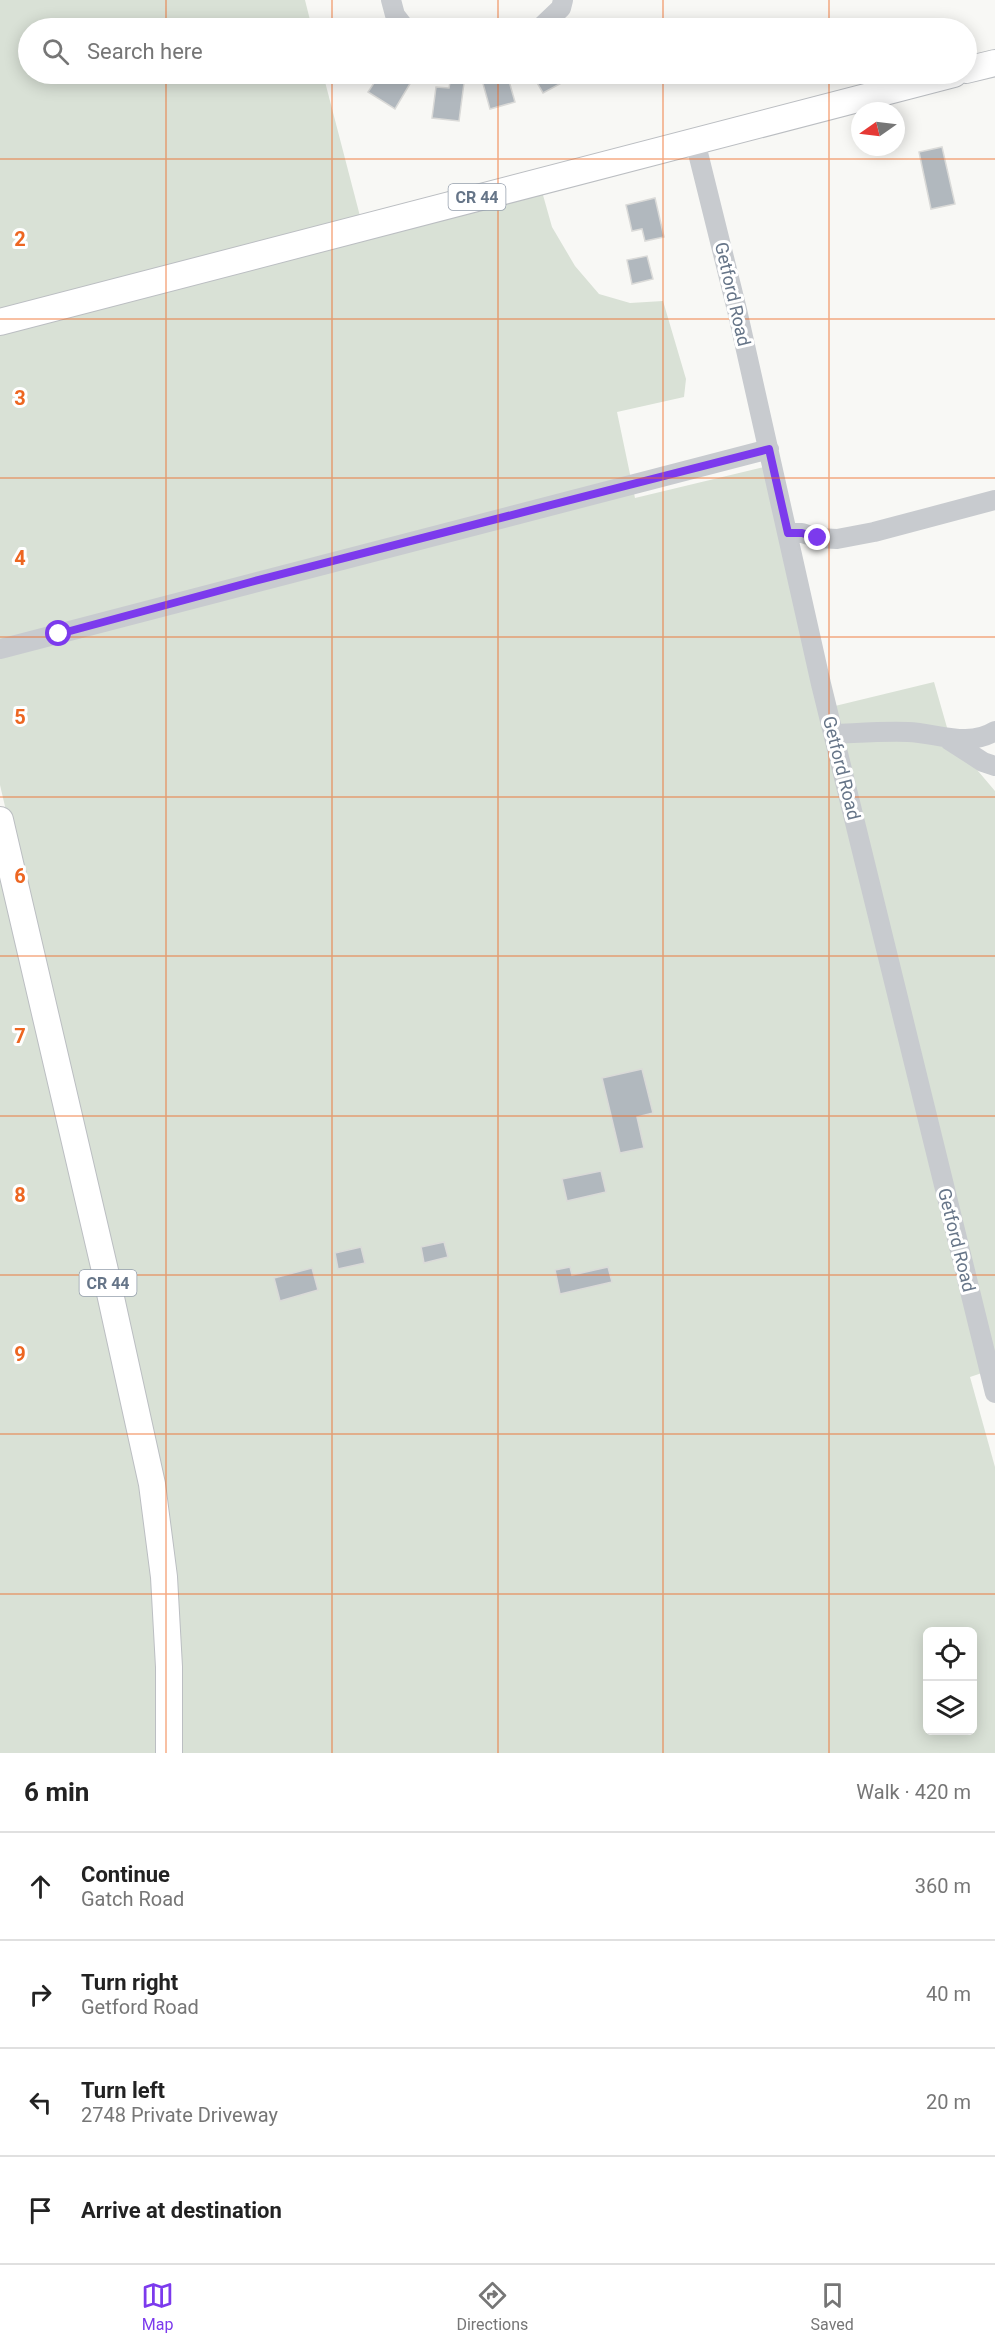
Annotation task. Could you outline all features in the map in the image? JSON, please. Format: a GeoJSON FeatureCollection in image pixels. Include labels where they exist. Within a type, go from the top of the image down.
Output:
{"type":"FeatureCollection","features":[{"type":"Feature","properties":{"kind":"main road"},"geometry":{"type":"LineString","coordinates":[[977,67],[995,63]]}},
{"type":"Feature","properties":{"kind":"main road","name":"CR 44"},"geometry":{"type":"LineString","coordinates":[[0,322],[915,84]]}},
{"type":"Feature","properties":{"kind":"main road","name":"CR 44"},"geometry":{"type":"LineString","coordinates":[[0,820],[152,1484],[164,1577],[169,1667],[169,1753]]}},
{"type":"Feature","properties":{"kind":"street"},"geometry":{"type":"LineString","coordinates":[[391,0],[397,18]]}},
{"type":"Feature","properties":{"kind":"street"},"geometry":{"type":"LineString","coordinates":[[550,18],[561,8],[563,0]]}},
{"type":"Feature","properties":{"kind":"street","name":"Getford Road"},"geometry":{"type":"LineString","coordinates":[[695,141],[737,310],[834,734],[995,1393]]}},
{"type":"Feature","properties":{"kind":"street"},"geometry":{"type":"LineString","coordinates":[[0,649],[769,449]]}},
{"type":"Feature","properties":{"kind":"street"},"geometry":{"type":"LineString","coordinates":[[788,533],[837,539],[874,532],[995,500]]}},
{"type":"Feature","properties":{"kind":"street"},"geometry":{"type":"LineString","coordinates":[[834,734],[911,732],[949,740],[988,736],[995,731]]}},
{"type":"Feature","properties":{"kind":"street"},"geometry":{"type":"LineString","coordinates":[[949,740],[983,762],[995,766]]}},
{"type":"Feature","properties":{"kind":"shaded area"},"geometry":{"type":"Polygon","coordinates":[[[0,0],[305,0],[310,18],[18,18],[18,84],[326,84],[361,220],[0,315],[0,0]]]}},
{"type":"Feature","properties":{"kind":"shaded area"},"geometry":{"type":"Polygon","coordinates":[[[541,188],[552,227],[575,266],[599,294],[630,303],[663,301],[686,379],[684,397],[617,412],[635,498],[764,467],[982,1373],[970,1377],[995,1467],[995,1753],[177,1753],[114,1273],[0,785],[0,329],[541,188]]]}},
{"type":"Feature","properties":{"kind":"shaded area"},"geometry":{"type":"Polygon","coordinates":[[[934,682],[950,738],[995,791],[995,1360],[835,706],[934,682]]]}},
{"type":"Feature","properties":{"kind":"shaded area"},"geometry":{"type":"Polygon","coordinates":[[[0,855],[144,1485],[156,1578],[161,1753],[0,1753],[0,855]]]}},
{"type":"Feature","properties":{"kind":"building"},"geometry":{"type":"Polygon","coordinates":[[[373,84],[410,84],[395,109],[368,92],[373,84]]]}},
{"type":"Feature","properties":{"kind":"building"},"geometry":{"type":"Polygon","coordinates":[[[450,84],[464,84],[459,121],[432,118],[436,87],[449,88],[450,84]]]}},
{"type":"Feature","properties":{"kind":"building"},"geometry":{"type":"Polygon","coordinates":[[[483,84],[510,84],[515,102],[490,109],[483,84]]]}},
{"type":"Feature","properties":{"kind":"building"},"geometry":{"type":"Polygon","coordinates":[[[538,84],[560,84],[543,93],[538,84]]]}},
{"type":"Feature","properties":{"kind":"building"},"geometry":{"type":"Polygon","coordinates":[[[942,147],[955,204],[931,209],[919,152],[942,147]]]}},
{"type":"Feature","properties":{"kind":"building"},"geometry":{"type":"Polygon","coordinates":[[[655,198],[664,237],[645,241],[642,229],[632,231],[626,205],[655,198]]]}},
{"type":"Feature","properties":{"kind":"building"},"geometry":{"type":"Polygon","coordinates":[[[647,256],[653,279],[632,284],[627,260],[647,256]]]}},
{"type":"Feature","properties":{"kind":"building"},"geometry":{"type":"Polygon","coordinates":[[[642,1069],[653,1113],[637,1117],[644,1148],[620,1153],[602,1078],[642,1069]]]}},
{"type":"Feature","properties":{"kind":"building"},"geometry":{"type":"Polygon","coordinates":[[[601,1171],[606,1192],[567,1201],[562,1179],[601,1171]]]}},
{"type":"Feature","properties":{"kind":"building"},"geometry":{"type":"Polygon","coordinates":[[[444,1242],[448,1257],[424,1263],[421,1247],[444,1242]]]}},
{"type":"Feature","properties":{"kind":"building"},"geometry":{"type":"Polygon","coordinates":[[[361,1247],[365,1263],[338,1269],[335,1253],[361,1247]]]}},
{"type":"Feature","properties":{"kind":"building"},"geometry":{"type":"Polygon","coordinates":[[[570,1267],[572,1275],[608,1267],[612,1282],[560,1294],[555,1270],[570,1267]]]}},
{"type":"Feature","properties":{"kind":"building"},"geometry":{"type":"Polygon","coordinates":[[[312,1268],[318,1290],[280,1301],[274,1278],[312,1268]]]}},
{"type":"Feature","properties":{"kind":"route"},"geometry":{"type":"LineString","coordinates":[[59,634],[251,582],[447,534],[769,449],[788,533],[802,533],[818,538]]}}]}
